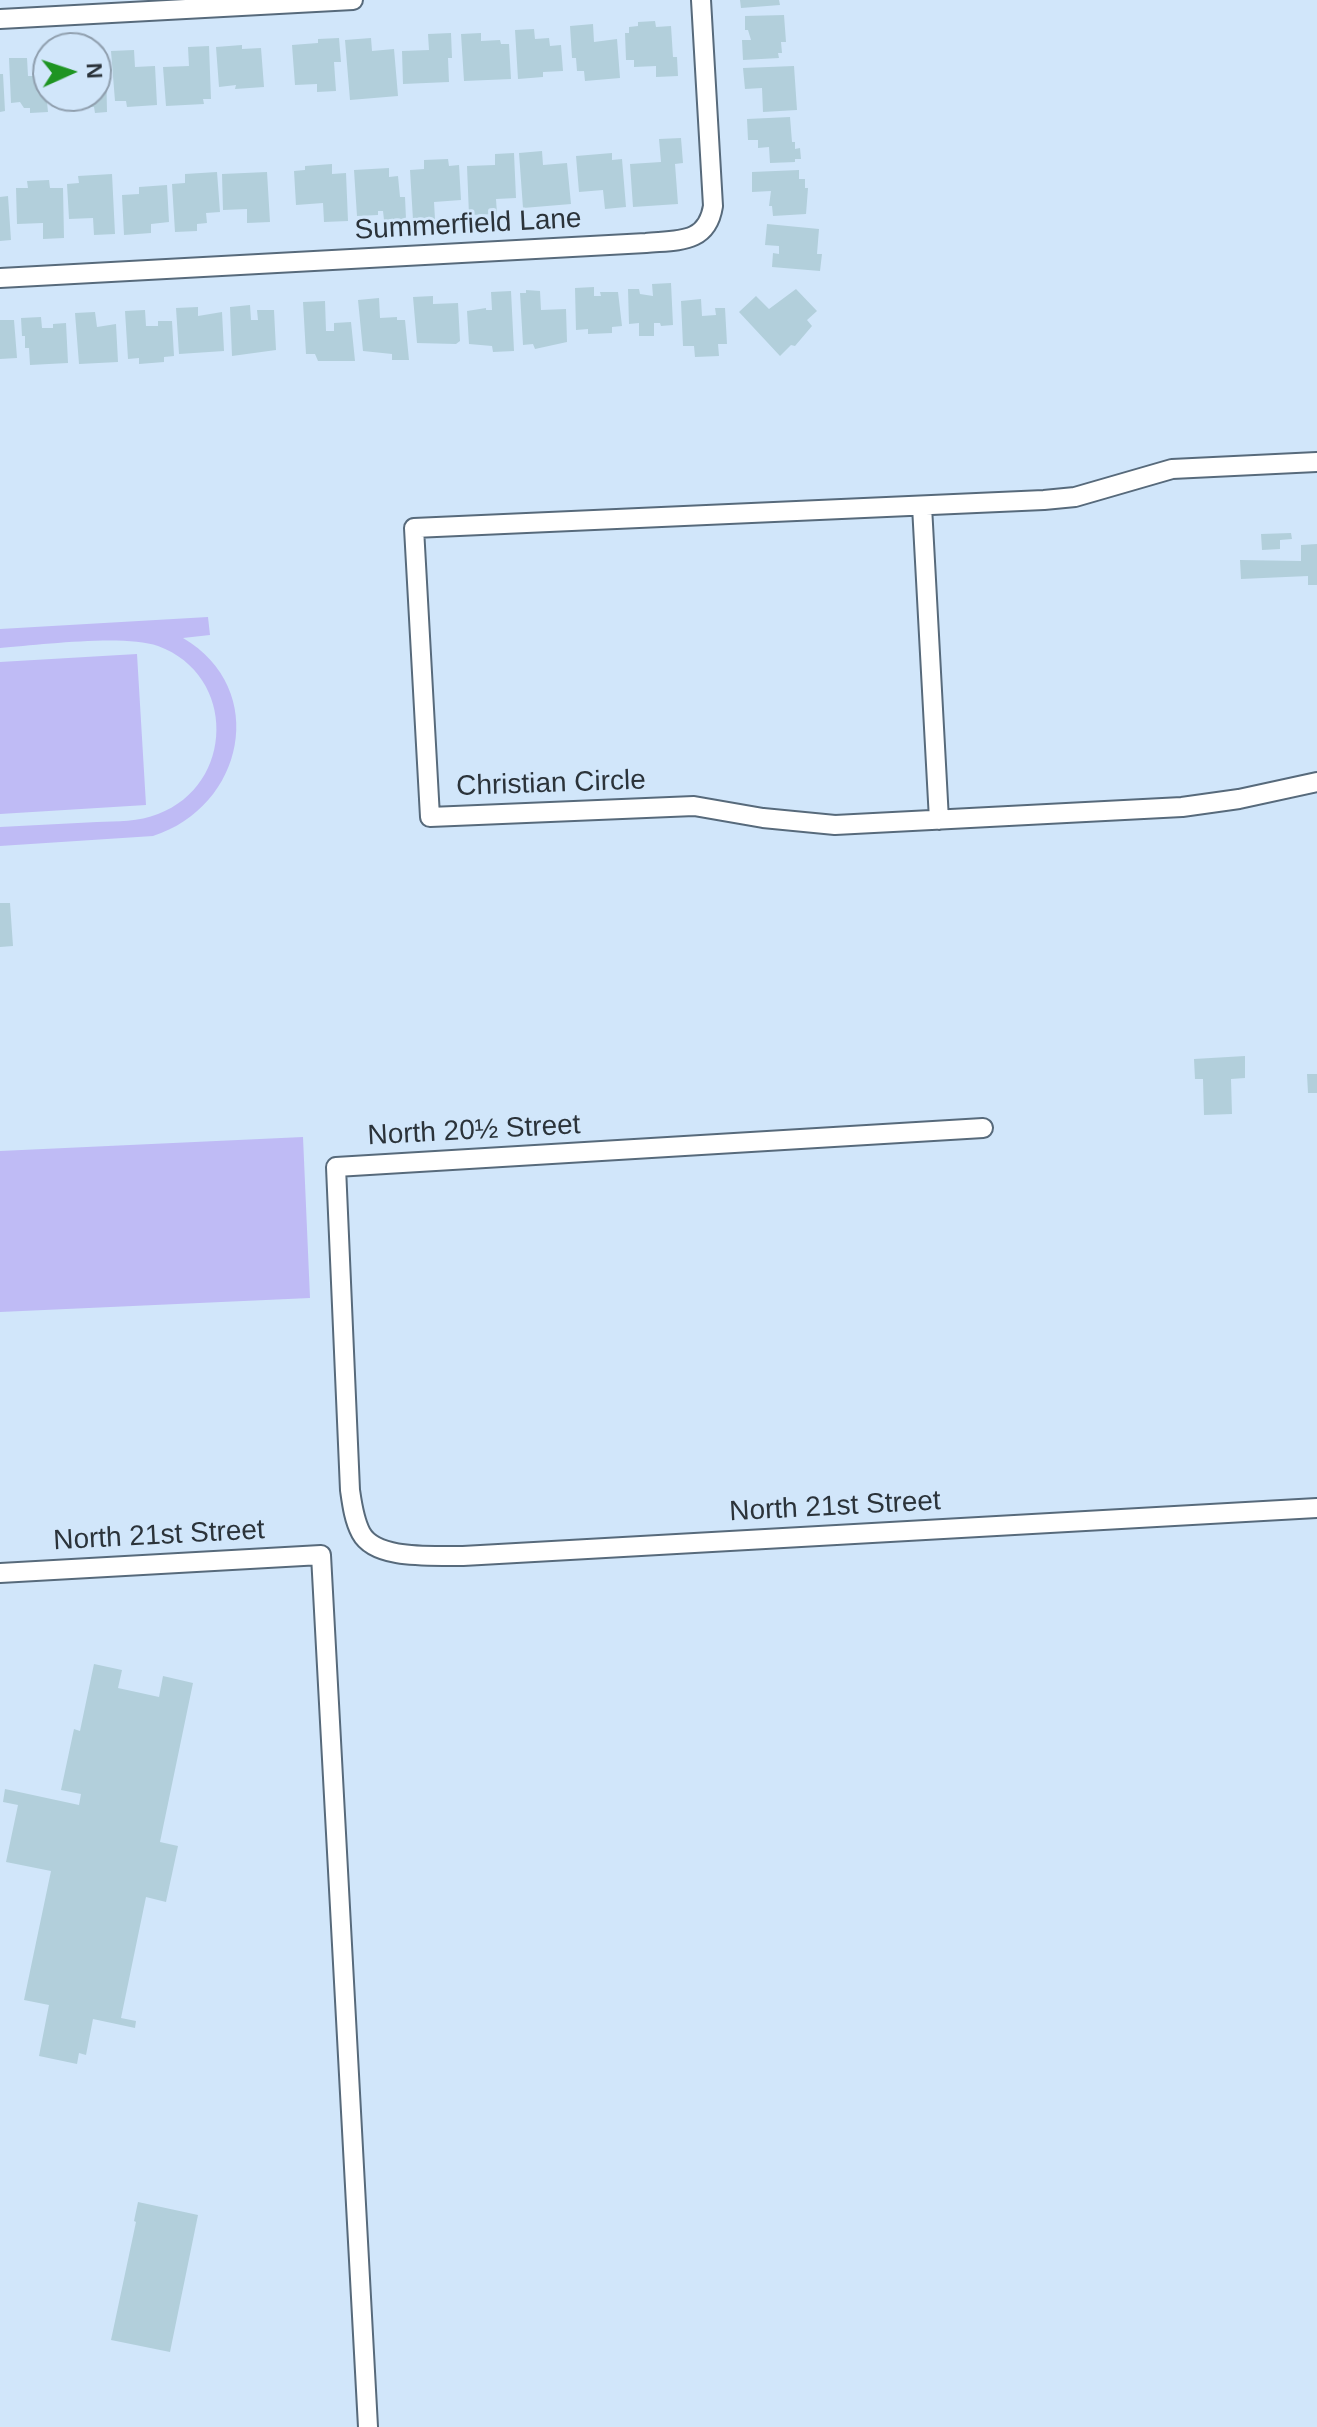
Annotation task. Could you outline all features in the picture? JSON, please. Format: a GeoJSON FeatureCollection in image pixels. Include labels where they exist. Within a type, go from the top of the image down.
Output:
{"type":"FeatureCollection","features":[{"type":"Feature","properties":{"kind":"street"},"geometry":{"type":"LineString","coordinates":[[0,19],[353,0]]}},
{"type":"Feature","properties":{"kind":"street","name":"Summerfield Lane"},"geometry":{"type":"LineString","coordinates":[[0,278],[646,243],[696,236],[711,219],[713,206],[701,0]]}},
{"type":"Feature","properties":{"kind":"street"},"geometry":{"type":"LineString","coordinates":[[939,820],[922,506],[1075,497],[1172,469],[1317,462]]}},
{"type":"Feature","properties":{"kind":"street","name":"Christian Circle"},"geometry":{"type":"LineString","coordinates":[[922,506],[414,528],[430,817],[694,806],[763,818],[835,825],[1182,807],[1239,799],[1317,782]]}},
{"type":"Feature","properties":{"kind":"street","name":"North 20½ Street"},"geometry":{"type":"LineString","coordinates":[[362,1535],[356,1522],[350,1490],[336,1167],[983,1128]]}},
{"type":"Feature","properties":{"kind":"street","name":"North 21st Street"},"geometry":{"type":"LineString","coordinates":[[362,1535],[371,1546],[404,1554],[463,1556],[1317,1508]]}},
{"type":"Feature","properties":{"kind":"street","name":"North 21st Street"},"geometry":{"type":"LineString","coordinates":[[0,1573],[321,1555],[368,2427]]}},
{"type":"Feature","properties":{"kind":"shaded area"},"geometry":{"type":"Polygon","coordinates":[[[208,617],[210,635],[183,638],[210,660],[228,686],[236,715],[235,745],[225,774],[208,800],[184,821],[153,836],[0,846],[0,827],[128,821],[158,814],[183,800],[202,780],[213,756],[216,730],[213,704],[202,680],[184,660],[158,646],[103,641],[0,648],[0,629],[208,617]]]}},
{"type":"Feature","properties":{"kind":"shaded area"},"geometry":{"type":"Polygon","coordinates":[[[137,654],[146,805],[0,814],[0,662],[137,654]]]}},
{"type":"Feature","properties":{"kind":"shaded area"},"geometry":{"type":"Polygon","coordinates":[[[303,1137],[310,1298],[0,1312],[0,1151],[303,1137]]]}},
{"type":"Feature","properties":{"kind":"building"},"geometry":{"type":"Polygon","coordinates":[[[740,0],[779,0],[780,5],[741,8],[740,0]]]}},
{"type":"Feature","properties":{"kind":"building"},"geometry":{"type":"Polygon","coordinates":[[[784,15],[786,42],[781,42],[779,58],[743,60],[742,40],[751,40],[748,30],[745,30],[745,16],[784,15]]]}},
{"type":"Feature","properties":{"kind":"building"},"geometry":{"type":"Polygon","coordinates":[[[655,21],[656,27],[671,26],[678,76],[656,77],[656,66],[634,67],[634,60],[626,60],[625,33],[629,33],[629,27],[638,26],[638,22],[655,21]]]}},
{"type":"Feature","properties":{"kind":"building"},"geometry":{"type":"Polygon","coordinates":[[[593,24],[594,42],[617,39],[620,78],[585,81],[584,71],[577,71],[576,58],[572,58],[570,26],[593,24]]]}},
{"type":"Feature","properties":{"kind":"building"},"geometry":{"type":"Polygon","coordinates":[[[534,29],[535,39],[549,38],[550,46],[561,45],[563,71],[543,72],[543,77],[518,79],[515,30],[534,29]]]}},
{"type":"Feature","properties":{"kind":"building"},"geometry":{"type":"Polygon","coordinates":[[[451,33],[449,82],[403,84],[402,51],[429,50],[428,34],[451,33]]]}},
{"type":"Feature","properties":{"kind":"building"},"geometry":{"type":"Polygon","coordinates":[[[481,33],[481,41],[500,40],[501,44],[509,44],[511,79],[464,81],[461,34],[481,33]]]}},
{"type":"Feature","properties":{"kind":"building"},"geometry":{"type":"Polygon","coordinates":[[[339,38],[341,62],[334,62],[336,91],[317,92],[317,84],[295,85],[292,45],[339,38]]]}},
{"type":"Feature","properties":{"kind":"building"},"geometry":{"type":"Polygon","coordinates":[[[371,38],[372,51],[394,49],[398,96],[350,100],[345,40],[371,38]]]}},
{"type":"Feature","properties":{"kind":"building"},"geometry":{"type":"Polygon","coordinates":[[[242,45],[242,49],[261,48],[264,87],[219,87],[216,47],[242,45]]]}},
{"type":"Feature","properties":{"kind":"building"},"geometry":{"type":"Polygon","coordinates":[[[209,46],[211,99],[203,99],[204,104],[166,106],[163,67],[189,66],[188,47],[209,46]]]}},
{"type":"Feature","properties":{"kind":"building"},"geometry":{"type":"Polygon","coordinates":[[[134,50],[135,67],[155,66],[157,105],[127,107],[126,101],[115,101],[112,51],[134,50]]]}},
{"type":"Feature","properties":{"kind":"building"},"geometry":{"type":"Polygon","coordinates":[[[9,58],[27,58],[28,76],[32,76],[32,112],[48,112],[30,113],[30,108],[24,108],[20,102],[11,103],[9,58]]]}},
{"type":"Feature","properties":{"kind":"building"},"geometry":{"type":"Polygon","coordinates":[[[794,66],[797,110],[763,112],[762,88],[745,89],[743,68],[794,66]]]}},
{"type":"Feature","properties":{"kind":"building"},"geometry":{"type":"Polygon","coordinates":[[[0,74],[3,74],[5,111],[0,112],[0,74]]]}},
{"type":"Feature","properties":{"kind":"building"},"geometry":{"type":"Polygon","coordinates":[[[790,117],[792,142],[795,142],[795,149],[800,148],[801,159],[770,163],[769,147],[758,148],[758,140],[748,140],[747,119],[790,117]]]}},
{"type":"Feature","properties":{"kind":"building"},"geometry":{"type":"Polygon","coordinates":[[[681,138],[683,163],[675,164],[678,204],[633,207],[630,164],[661,162],[659,139],[681,138]]]}},
{"type":"Feature","properties":{"kind":"building"},"geometry":{"type":"Polygon","coordinates":[[[542,151],[543,165],[567,163],[571,204],[523,208],[519,153],[542,151]]]}},
{"type":"Feature","properties":{"kind":"building"},"geometry":{"type":"Polygon","coordinates":[[[514,153],[516,198],[496,199],[497,214],[469,215],[467,166],[495,165],[495,154],[514,153]]]}},
{"type":"Feature","properties":{"kind":"building"},"geometry":{"type":"Polygon","coordinates":[[[612,153],[612,160],[622,159],[626,207],[605,209],[603,190],[579,192],[576,156],[612,153]]]}},
{"type":"Feature","properties":{"kind":"building"},"geometry":{"type":"Polygon","coordinates":[[[448,159],[449,166],[459,165],[461,200],[434,202],[435,219],[413,220],[410,170],[424,169],[424,160],[448,159]]]}},
{"type":"Feature","properties":{"kind":"building"},"geometry":{"type":"Polygon","coordinates":[[[332,164],[332,174],[346,173],[348,221],[324,222],[323,203],[296,205],[294,171],[305,170],[305,166],[332,164]]]}},
{"type":"Feature","properties":{"kind":"building"},"geometry":{"type":"Polygon","coordinates":[[[389,168],[389,177],[398,176],[400,197],[405,197],[406,219],[384,220],[383,211],[378,211],[378,215],[357,216],[354,170],[389,168]]]}},
{"type":"Feature","properties":{"kind":"building"},"geometry":{"type":"Polygon","coordinates":[[[799,170],[799,179],[805,179],[805,188],[808,188],[806,214],[773,216],[772,206],[769,206],[771,191],[752,192],[752,172],[799,170]]]}},
{"type":"Feature","properties":{"kind":"building"},"geometry":{"type":"Polygon","coordinates":[[[217,172],[220,212],[206,213],[207,223],[197,224],[197,231],[175,232],[172,184],[185,183],[185,174],[217,172]]]}},
{"type":"Feature","properties":{"kind":"building"},"geometry":{"type":"Polygon","coordinates":[[[267,172],[270,222],[247,223],[247,209],[223,210],[222,174],[267,172]]]}},
{"type":"Feature","properties":{"kind":"building"},"geometry":{"type":"Polygon","coordinates":[[[112,174],[115,234],[94,235],[93,218],[69,219],[67,184],[79,183],[78,176],[112,174]]]}},
{"type":"Feature","properties":{"kind":"building"},"geometry":{"type":"Polygon","coordinates":[[[49,180],[50,188],[63,188],[64,238],[43,239],[43,223],[17,224],[16,188],[28,188],[27,181],[49,180]]]}},
{"type":"Feature","properties":{"kind":"building"},"geometry":{"type":"Polygon","coordinates":[[[167,185],[169,222],[151,224],[151,233],[124,235],[122,195],[139,194],[139,187],[167,185]]]}},
{"type":"Feature","properties":{"kind":"building"},"geometry":{"type":"Polygon","coordinates":[[[8,196],[11,240],[0,241],[0,197],[8,196]]]}},
{"type":"Feature","properties":{"kind":"building"},"geometry":{"type":"Polygon","coordinates":[[[767,224],[819,229],[817,254],[822,254],[820,271],[772,267],[773,253],[779,254],[779,246],[765,245],[767,224]]]}},
{"type":"Feature","properties":{"kind":"building"},"geometry":{"type":"Polygon","coordinates":[[[671,283],[673,325],[654,323],[654,336],[639,336],[639,323],[629,324],[628,289],[639,289],[640,294],[653,296],[652,284],[671,283]]]}},
{"type":"Feature","properties":{"kind":"building"},"geometry":{"type":"Polygon","coordinates":[[[594,287],[594,296],[601,296],[600,292],[618,292],[622,326],[612,327],[612,333],[588,334],[588,329],[576,330],[575,288],[594,287]]]}},
{"type":"Feature","properties":{"kind":"building"},"geometry":{"type":"Polygon","coordinates":[[[796,289],[817,311],[807,320],[812,326],[795,346],[791,345],[780,356],[739,312],[756,296],[769,309],[796,289]]]}},
{"type":"Feature","properties":{"kind":"building"},"geometry":{"type":"Polygon","coordinates":[[[526,290],[540,291],[541,310],[566,309],[567,342],[535,349],[533,344],[523,345],[520,293],[526,293],[526,290]]]}},
{"type":"Feature","properties":{"kind":"building"},"geometry":{"type":"Polygon","coordinates":[[[511,291],[514,351],[493,352],[492,346],[469,344],[467,311],[492,310],[491,292],[511,291]]]}},
{"type":"Feature","properties":{"kind":"building"},"geometry":{"type":"Polygon","coordinates":[[[433,296],[433,304],[458,303],[460,341],[456,344],[417,343],[413,297],[433,296]]]}},
{"type":"Feature","properties":{"kind":"building"},"geometry":{"type":"Polygon","coordinates":[[[379,298],[380,318],[405,320],[409,360],[392,360],[392,354],[363,351],[358,300],[379,298]]]}},
{"type":"Feature","properties":{"kind":"building"},"geometry":{"type":"Polygon","coordinates":[[[701,299],[702,316],[716,315],[715,308],[725,308],[727,344],[718,344],[719,356],[695,357],[694,346],[683,346],[681,301],[701,299]]]}},
{"type":"Feature","properties":{"kind":"building"},"geometry":{"type":"Polygon","coordinates":[[[325,301],[326,331],[334,331],[334,323],[351,322],[355,361],[318,361],[315,354],[306,354],[303,302],[325,301]]]}},
{"type":"Feature","properties":{"kind":"building"},"geometry":{"type":"Polygon","coordinates":[[[250,305],[251,320],[258,320],[257,310],[274,310],[276,350],[232,356],[230,307],[250,305]]]}},
{"type":"Feature","properties":{"kind":"building"},"geometry":{"type":"Polygon","coordinates":[[[198,307],[198,316],[222,312],[224,351],[179,354],[176,308],[198,307]]]}},
{"type":"Feature","properties":{"kind":"building"},"geometry":{"type":"Polygon","coordinates":[[[145,310],[146,326],[158,326],[158,321],[172,321],[174,356],[164,357],[164,362],[139,364],[139,358],[128,359],[125,311],[145,310]]]}},
{"type":"Feature","properties":{"kind":"building"},"geometry":{"type":"Polygon","coordinates":[[[95,312],[97,327],[116,324],[118,362],[79,364],[75,313],[95,312]]]}},
{"type":"Feature","properties":{"kind":"building"},"geometry":{"type":"Polygon","coordinates":[[[41,317],[42,328],[66,323],[68,363],[30,365],[29,348],[25,348],[25,336],[22,336],[21,318],[41,317]]]}},
{"type":"Feature","properties":{"kind":"building"},"geometry":{"type":"Polygon","coordinates":[[[0,320],[14,320],[17,358],[0,359],[0,320]]]}},
{"type":"Feature","properties":{"kind":"building"},"geometry":{"type":"Polygon","coordinates":[[[1291,533],[1292,539],[1280,540],[1280,549],[1262,550],[1261,534],[1291,533]]]}},
{"type":"Feature","properties":{"kind":"building"},"geometry":{"type":"Polygon","coordinates":[[[1317,544],[1317,585],[1308,585],[1308,576],[1241,579],[1240,560],[1301,561],[1301,545],[1317,544]]]}},
{"type":"Feature","properties":{"kind":"building"},"geometry":{"type":"Polygon","coordinates":[[[0,903],[10,903],[13,946],[0,947],[0,903]]]}},
{"type":"Feature","properties":{"kind":"building"},"geometry":{"type":"Polygon","coordinates":[[[1245,1056],[1245,1078],[1231,1079],[1232,1114],[1204,1115],[1203,1079],[1195,1079],[1194,1059],[1245,1056]]]}},
{"type":"Feature","properties":{"kind":"building"},"geometry":{"type":"Polygon","coordinates":[[[1307,1074],[1317,1074],[1317,1093],[1308,1093],[1307,1074]]]}},
{"type":"Feature","properties":{"kind":"building"},"geometry":{"type":"Polygon","coordinates":[[[94,1664],[122,1670],[118,1688],[159,1697],[163,1676],[193,1683],[160,1842],[178,1846],[166,1902],[146,1897],[121,2018],[136,2021],[135,2028],[93,2019],[86,2055],[79,2053],[77,2064],[39,2056],[49,2005],[24,2000],[51,1871],[6,1862],[18,1805],[3,1802],[5,1789],[79,1805],[81,1794],[61,1790],[74,1729],[80,1731],[94,1664]]]}},
{"type":"Feature","properties":{"kind":"building"},"geometry":{"type":"Polygon","coordinates":[[[138,2202],[198,2215],[170,2352],[111,2340],[138,2202]]]}}]}
